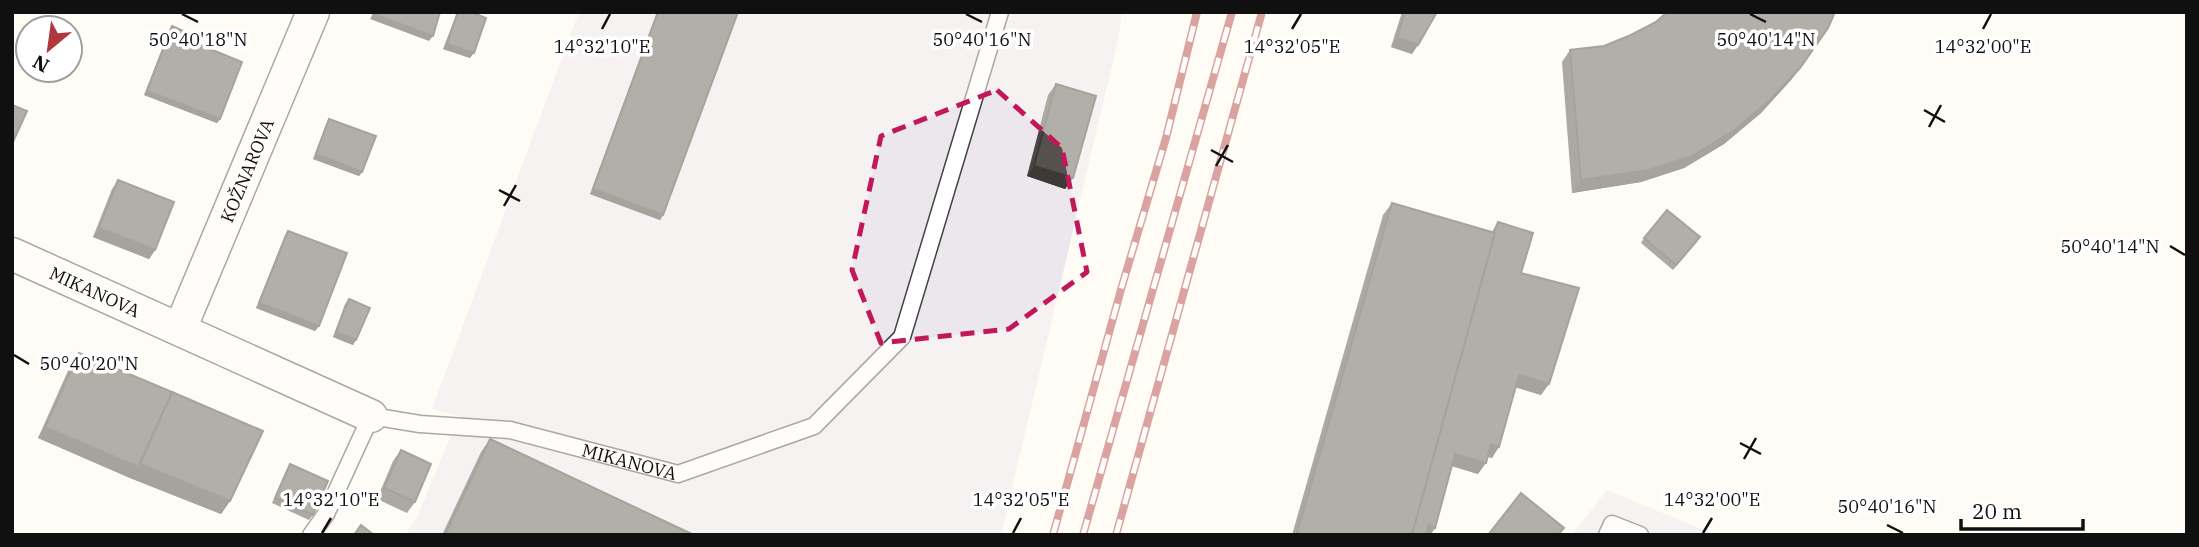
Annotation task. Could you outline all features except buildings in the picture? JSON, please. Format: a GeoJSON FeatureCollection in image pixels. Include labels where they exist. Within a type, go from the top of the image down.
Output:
{"type":"FeatureCollection","features":[{"type":"Feature","properties":{"kind":"street","name":"KOŽNAROVA"},"geometry":{"type":"LineString","coordinates":[[180,329],[313,12]]}},
{"type":"Feature","properties":{"kind":"street","name":"MIKANOVA"},"geometry":{"type":"LineString","coordinates":[[12,254],[371,416]]}},
{"type":"Feature","properties":{"kind":"lane","name":"MIKANOVA"},"geometry":{"type":"LineString","coordinates":[[371,416],[420,424],[510,430],[678,474],[814,426],[902,337],[1000,12]]}},
{"type":"Feature","properties":{"kind":"lane"},"geometry":{"type":"LineString","coordinates":[[311,535],[326,514],[371,416]]}},
{"type":"Feature","properties":{"kind":"lane"},"geometry":{"type":"LineString","coordinates":[[1607,535],[1612,524],[1640,535]]}},
{"type":"Feature","properties":{"kind":"highlighted area"},"geometry":{"type":"Polygon","coordinates":[[[997,90],[1062,148],[1087,272],[1009,329],[881,343],[852,270],[881,136],[997,90]]]}},
{"type":"Feature","properties":{"kind":"shaded area"},"geometry":{"type":"Polygon","coordinates":[[[579,12],[1122,12],[1118,40],[1001,535],[405,535],[418,515],[459,416],[432,409],[579,12]]]}},
{"type":"Feature","properties":{"kind":"shaded area"},"geometry":{"type":"Polygon","coordinates":[[[1607,490],[1716,535],[1572,535],[1607,490]]]}},
{"type":"Feature","properties":{"kind":"railway"},"geometry":{"type":"LineString","coordinates":[[1053,535],[1166,138],[1197,12]]}},
{"type":"Feature","properties":{"kind":"railway"},"geometry":{"type":"LineString","coordinates":[[1083,535],[1232,12]]}},
{"type":"Feature","properties":{"kind":"railway"},"geometry":{"type":"LineString","coordinates":[[1116,535],[1262,12]]}}]}
